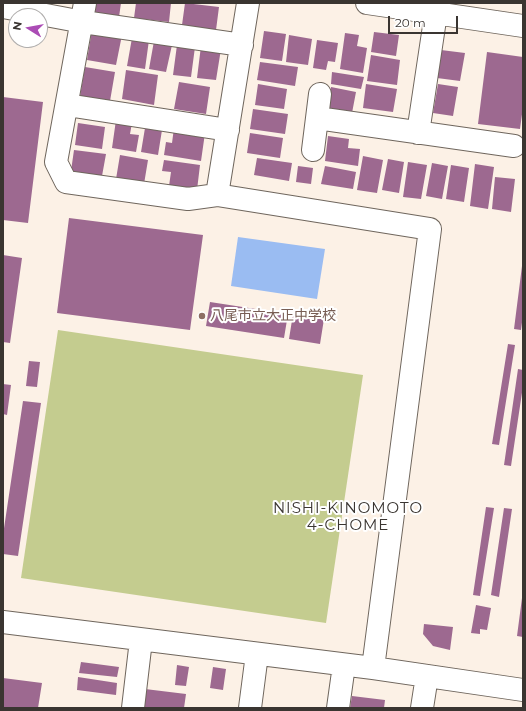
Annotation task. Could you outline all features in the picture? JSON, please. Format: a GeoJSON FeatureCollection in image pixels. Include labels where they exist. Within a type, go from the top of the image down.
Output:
{"type":"FeatureCollection","features":[{"type":"Feature","properties":{"kind":"street"},"geometry":{"type":"LineString","coordinates":[[217,195],[248,3]]}},
{"type":"Feature","properties":{"kind":"street"},"geometry":{"type":"LineString","coordinates":[[367,3],[436,13],[463,10],[523,26]]}},
{"type":"Feature","properties":{"kind":"street"},"geometry":{"type":"LineString","coordinates":[[3,7],[84,12],[242,44]]}},
{"type":"Feature","properties":{"kind":"street"},"geometry":{"type":"LineString","coordinates":[[84,12],[56,162],[66,182],[188,199],[217,195],[430,229],[373,668]]}},
{"type":"Feature","properties":{"kind":"street"},"geometry":{"type":"LineString","coordinates":[[418,133],[436,13]]}},
{"type":"Feature","properties":{"kind":"street"},"geometry":{"type":"LineString","coordinates":[[312,150],[320,94]]}},
{"type":"Feature","properties":{"kind":"street"},"geometry":{"type":"LineString","coordinates":[[67,105],[228,130]]}},
{"type":"Feature","properties":{"kind":"street"},"geometry":{"type":"LineString","coordinates":[[317,118],[514,146]]}},
{"type":"Feature","properties":{"kind":"street"},"geometry":{"type":"LineString","coordinates":[[3,622],[373,668],[523,690]]}},
{"type":"Feature","properties":{"kind":"street"},"geometry":{"type":"LineString","coordinates":[[133,708],[141,640]]}},
{"type":"Feature","properties":{"kind":"street"},"geometry":{"type":"LineString","coordinates":[[250,708],[258,654]]}},
{"type":"Feature","properties":{"kind":"street"},"geometry":{"type":"LineString","coordinates":[[338,708],[344,665]]}},
{"type":"Feature","properties":{"kind":"street"},"geometry":{"type":"LineString","coordinates":[[422,708],[427,676]]}},
{"type":"Feature","properties":{"kind":"green space"},"geometry":{"type":"Polygon","coordinates":[[[58,330],[363,375],[326,623],[21,578],[58,330]]]}},
{"type":"Feature","properties":{"kind":"water"},"geometry":{"type":"Polygon","coordinates":[[[238,237],[325,249],[317,299],[231,286],[238,237]]]}},
{"type":"Feature","properties":{"kind":"building"},"geometry":{"type":"Polygon","coordinates":[[[93,3],[121,3],[119,17],[92,13],[93,3]]]}},
{"type":"Feature","properties":{"kind":"building"},"geometry":{"type":"Polygon","coordinates":[[[136,3],[171,3],[169,22],[134,18],[136,3]]]}},
{"type":"Feature","properties":{"kind":"building"},"geometry":{"type":"Polygon","coordinates":[[[185,3],[219,7],[216,30],[182,25],[185,3]]]}},
{"type":"Feature","properties":{"kind":"building"},"geometry":{"type":"Polygon","coordinates":[[[92,30],[122,35],[116,65],[87,60],[92,30]]]}},
{"type":"Feature","properties":{"kind":"building"},"geometry":{"type":"Polygon","coordinates":[[[264,31],[286,34],[282,61],[260,58],[264,31]]]}},
{"type":"Feature","properties":{"kind":"building"},"geometry":{"type":"Polygon","coordinates":[[[374,32],[399,35],[396,56],[371,52],[374,32]]]}},
{"type":"Feature","properties":{"kind":"building"},"geometry":{"type":"Polygon","coordinates":[[[345,33],[359,35],[357,46],[367,48],[363,73],[340,69],[345,33]]]}},
{"type":"Feature","properties":{"kind":"building"},"geometry":{"type":"Polygon","coordinates":[[[289,35],[312,39],[308,65],[286,62],[289,35]]]}},
{"type":"Feature","properties":{"kind":"building"},"geometry":{"type":"Polygon","coordinates":[[[132,38],[149,40],[145,69],[127,66],[132,38]]]}},
{"type":"Feature","properties":{"kind":"building"},"geometry":{"type":"Polygon","coordinates":[[[317,40],[338,43],[335,62],[328,61],[326,70],[313,68],[317,40]]]}},
{"type":"Feature","properties":{"kind":"building"},"geometry":{"type":"Polygon","coordinates":[[[154,41],[172,45],[166,72],[149,69],[154,41]]]}},
{"type":"Feature","properties":{"kind":"building"},"geometry":{"type":"Polygon","coordinates":[[[177,45],[195,47],[191,77],[173,75],[177,45]]]}},
{"type":"Feature","properties":{"kind":"building"},"geometry":{"type":"Polygon","coordinates":[[[201,46],[221,49],[216,80],[197,78],[201,46]]]}},
{"type":"Feature","properties":{"kind":"building"},"geometry":{"type":"Polygon","coordinates":[[[441,50],[465,53],[460,81],[437,78],[441,50]]]}},
{"type":"Feature","properties":{"kind":"building"},"geometry":{"type":"Polygon","coordinates":[[[487,52],[523,57],[523,107],[520,129],[478,124],[487,52]]]}},
{"type":"Feature","properties":{"kind":"building"},"geometry":{"type":"Polygon","coordinates":[[[371,55],[400,60],[397,85],[367,81],[371,55]]]}},
{"type":"Feature","properties":{"kind":"building"},"geometry":{"type":"Polygon","coordinates":[[[260,62],[298,67],[295,86],[257,80],[260,62]]]}},
{"type":"Feature","properties":{"kind":"building"},"geometry":{"type":"Polygon","coordinates":[[[85,67],[115,72],[110,101],[80,96],[85,67]]]}},
{"type":"Feature","properties":{"kind":"building"},"geometry":{"type":"Polygon","coordinates":[[[126,70],[158,75],[154,105],[122,99],[126,70]]]}},
{"type":"Feature","properties":{"kind":"building"},"geometry":{"type":"Polygon","coordinates":[[[332,72],[364,77],[361,89],[331,84],[332,72]]]}},
{"type":"Feature","properties":{"kind":"building"},"geometry":{"type":"Polygon","coordinates":[[[179,82],[210,87],[206,114],[174,109],[179,82]]]}},
{"type":"Feature","properties":{"kind":"building"},"geometry":{"type":"Polygon","coordinates":[[[258,84],[287,89],[284,109],[255,105],[258,84]]]}},
{"type":"Feature","properties":{"kind":"building"},"geometry":{"type":"Polygon","coordinates":[[[366,84],[397,89],[393,112],[363,108],[366,84]]]}},
{"type":"Feature","properties":{"kind":"building"},"geometry":{"type":"Polygon","coordinates":[[[438,84],[458,87],[453,116],[433,113],[438,84]]]}},
{"type":"Feature","properties":{"kind":"building"},"geometry":{"type":"Polygon","coordinates":[[[331,87],[356,92],[352,113],[327,109],[331,87]]]}},
{"type":"Feature","properties":{"kind":"building"},"geometry":{"type":"Polygon","coordinates":[[[3,97],[43,102],[28,223],[3,220],[3,97]]]}},
{"type":"Feature","properties":{"kind":"building"},"geometry":{"type":"Polygon","coordinates":[[[253,109],[288,114],[285,134],[250,129],[253,109]]]}},
{"type":"Feature","properties":{"kind":"building"},"geometry":{"type":"Polygon","coordinates":[[[116,120],[132,123],[130,134],[139,135],[136,152],[112,148],[116,120]]]}},
{"type":"Feature","properties":{"kind":"building"},"geometry":{"type":"Polygon","coordinates":[[[78,123],[105,127],[102,149],[75,145],[78,123]]]}},
{"type":"Feature","properties":{"kind":"building"},"geometry":{"type":"Polygon","coordinates":[[[145,128],[162,130],[158,155],[141,152],[145,128]]]}},
{"type":"Feature","properties":{"kind":"building"},"geometry":{"type":"Polygon","coordinates":[[[174,128],[205,133],[201,161],[164,155],[166,142],[172,143],[174,128]]]}},
{"type":"Feature","properties":{"kind":"building"},"geometry":{"type":"Polygon","coordinates":[[[250,133],[283,138],[280,158],[247,153],[250,133]]]}},
{"type":"Feature","properties":{"kind":"building"},"geometry":{"type":"Polygon","coordinates":[[[328,136],[349,139],[348,148],[360,149],[358,166],[325,161],[328,136]]]}},
{"type":"Feature","properties":{"kind":"building"},"geometry":{"type":"Polygon","coordinates":[[[74,150],[106,154],[102,176],[71,171],[74,150]]]}},
{"type":"Feature","properties":{"kind":"building"},"geometry":{"type":"Polygon","coordinates":[[[120,155],[148,160],[144,184],[116,179],[120,155]]]}},
{"type":"Feature","properties":{"kind":"building"},"geometry":{"type":"Polygon","coordinates":[[[363,156],[383,160],[377,193],[357,190],[363,156]]]}},
{"type":"Feature","properties":{"kind":"building"},"geometry":{"type":"Polygon","coordinates":[[[257,158],[292,163],[289,181],[254,175],[257,158]]]}},
{"type":"Feature","properties":{"kind":"building"},"geometry":{"type":"Polygon","coordinates":[[[388,159],[404,162],[399,193],[382,190],[388,159]]]}},
{"type":"Feature","properties":{"kind":"building"},"geometry":{"type":"Polygon","coordinates":[[[164,160],[200,165],[197,190],[169,186],[171,172],[162,171],[164,160]]]}},
{"type":"Feature","properties":{"kind":"building"},"geometry":{"type":"Polygon","coordinates":[[[408,162],[427,165],[421,199],[403,197],[408,162]]]}},
{"type":"Feature","properties":{"kind":"building"},"geometry":{"type":"Polygon","coordinates":[[[432,163],[448,166],[442,199],[426,196],[432,163]]]}},
{"type":"Feature","properties":{"kind":"building"},"geometry":{"type":"Polygon","coordinates":[[[475,164],[494,167],[488,209],[470,206],[475,164]]]}},
{"type":"Feature","properties":{"kind":"building"},"geometry":{"type":"Polygon","coordinates":[[[451,165],[469,168],[464,202],[446,199],[451,165]]]}},
{"type":"Feature","properties":{"kind":"building"},"geometry":{"type":"Polygon","coordinates":[[[298,166],[313,168],[311,184],[296,182],[298,166]]]}},
{"type":"Feature","properties":{"kind":"building"},"geometry":{"type":"Polygon","coordinates":[[[325,166],[356,172],[353,189],[321,184],[325,166]]]}},
{"type":"Feature","properties":{"kind":"building"},"geometry":{"type":"Polygon","coordinates":[[[495,177],[515,179],[511,212],[492,209],[495,177]]]}},
{"type":"Feature","properties":{"kind":"building"},"geometry":{"type":"Polygon","coordinates":[[[69,218],[203,235],[190,330],[57,313],[69,218]]]}},
{"type":"Feature","properties":{"kind":"building"},"geometry":{"type":"Polygon","coordinates":[[[3,255],[22,258],[10,343],[3,342],[3,255]]]}},
{"type":"Feature","properties":{"kind":"building"},"geometry":{"type":"Polygon","coordinates":[[[522,266],[523,315],[521,330],[514,329],[522,266]]]}},
{"type":"Feature","properties":{"kind":"building"},"geometry":{"type":"Polygon","coordinates":[[[210,302],[288,314],[284,338],[206,326],[210,302]]]}},
{"type":"Feature","properties":{"kind":"building"},"geometry":{"type":"Polygon","coordinates":[[[293,314],[324,319],[320,344],[289,339],[293,314]]]}},
{"type":"Feature","properties":{"kind":"building"},"geometry":{"type":"Polygon","coordinates":[[[508,344],[515,345],[499,445],[492,444],[508,344]]]}},
{"type":"Feature","properties":{"kind":"building"},"geometry":{"type":"Polygon","coordinates":[[[29,361],[40,362],[37,387],[26,386],[29,361]]]}},
{"type":"Feature","properties":{"kind":"building"},"geometry":{"type":"Polygon","coordinates":[[[518,369],[523,370],[523,386],[511,466],[504,465],[518,369]]]}},
{"type":"Feature","properties":{"kind":"building"},"geometry":{"type":"Polygon","coordinates":[[[3,384],[11,385],[7,415],[3,414],[3,384]]]}},
{"type":"Feature","properties":{"kind":"building"},"geometry":{"type":"Polygon","coordinates":[[[23,401],[41,403],[18,556],[3,554],[3,535],[23,401]]]}},
{"type":"Feature","properties":{"kind":"building"},"geometry":{"type":"Polygon","coordinates":[[[486,507],[494,508],[480,596],[473,595],[486,507]]]}},
{"type":"Feature","properties":{"kind":"building"},"geometry":{"type":"Polygon","coordinates":[[[504,508],[512,509],[499,597],[491,595],[504,508]]]}},
{"type":"Feature","properties":{"kind":"building"},"geometry":{"type":"Polygon","coordinates":[[[523,598],[523,637],[517,636],[523,598]]]}},
{"type":"Feature","properties":{"kind":"building"},"geometry":{"type":"Polygon","coordinates":[[[476,605],[491,608],[487,630],[480,629],[480,634],[471,633],[476,605]]]}},
{"type":"Feature","properties":{"kind":"building"},"geometry":{"type":"Polygon","coordinates":[[[424,624],[453,627],[450,650],[433,646],[423,634],[424,624]]]}},
{"type":"Feature","properties":{"kind":"building"},"geometry":{"type":"Polygon","coordinates":[[[81,662],[119,667],[117,677],[79,673],[81,662]]]}},
{"type":"Feature","properties":{"kind":"building"},"geometry":{"type":"Polygon","coordinates":[[[177,665],[189,667],[186,686],[175,685],[177,665]]]}},
{"type":"Feature","properties":{"kind":"building"},"geometry":{"type":"Polygon","coordinates":[[[213,667],[226,669],[223,690],[210,688],[213,667]]]}},
{"type":"Feature","properties":{"kind":"building"},"geometry":{"type":"Polygon","coordinates":[[[78,677],[117,683],[116,695],[77,690],[78,677]]]}},
{"type":"Feature","properties":{"kind":"building"},"geometry":{"type":"Polygon","coordinates":[[[3,678],[42,683],[38,708],[3,708],[3,678]]]}},
{"type":"Feature","properties":{"kind":"building"},"geometry":{"type":"Polygon","coordinates":[[[145,689],[186,694],[184,708],[143,708],[145,689]]]}},
{"type":"Feature","properties":{"kind":"building"},"geometry":{"type":"Polygon","coordinates":[[[352,696],[385,700],[384,708],[350,708],[352,696]]]}},
{"type":"Feature","properties":{"kind":"place","name":"八尾市立大正中学校"},"geometry":{"type":"Point","coordinates":[202,316]}},
{"type":"Feature","properties":{"kind":"district","name":"NISHI-KINOMOTO 4-CHOME"},"geometry":{"type":"Point","coordinates":[348,518]}}]}
